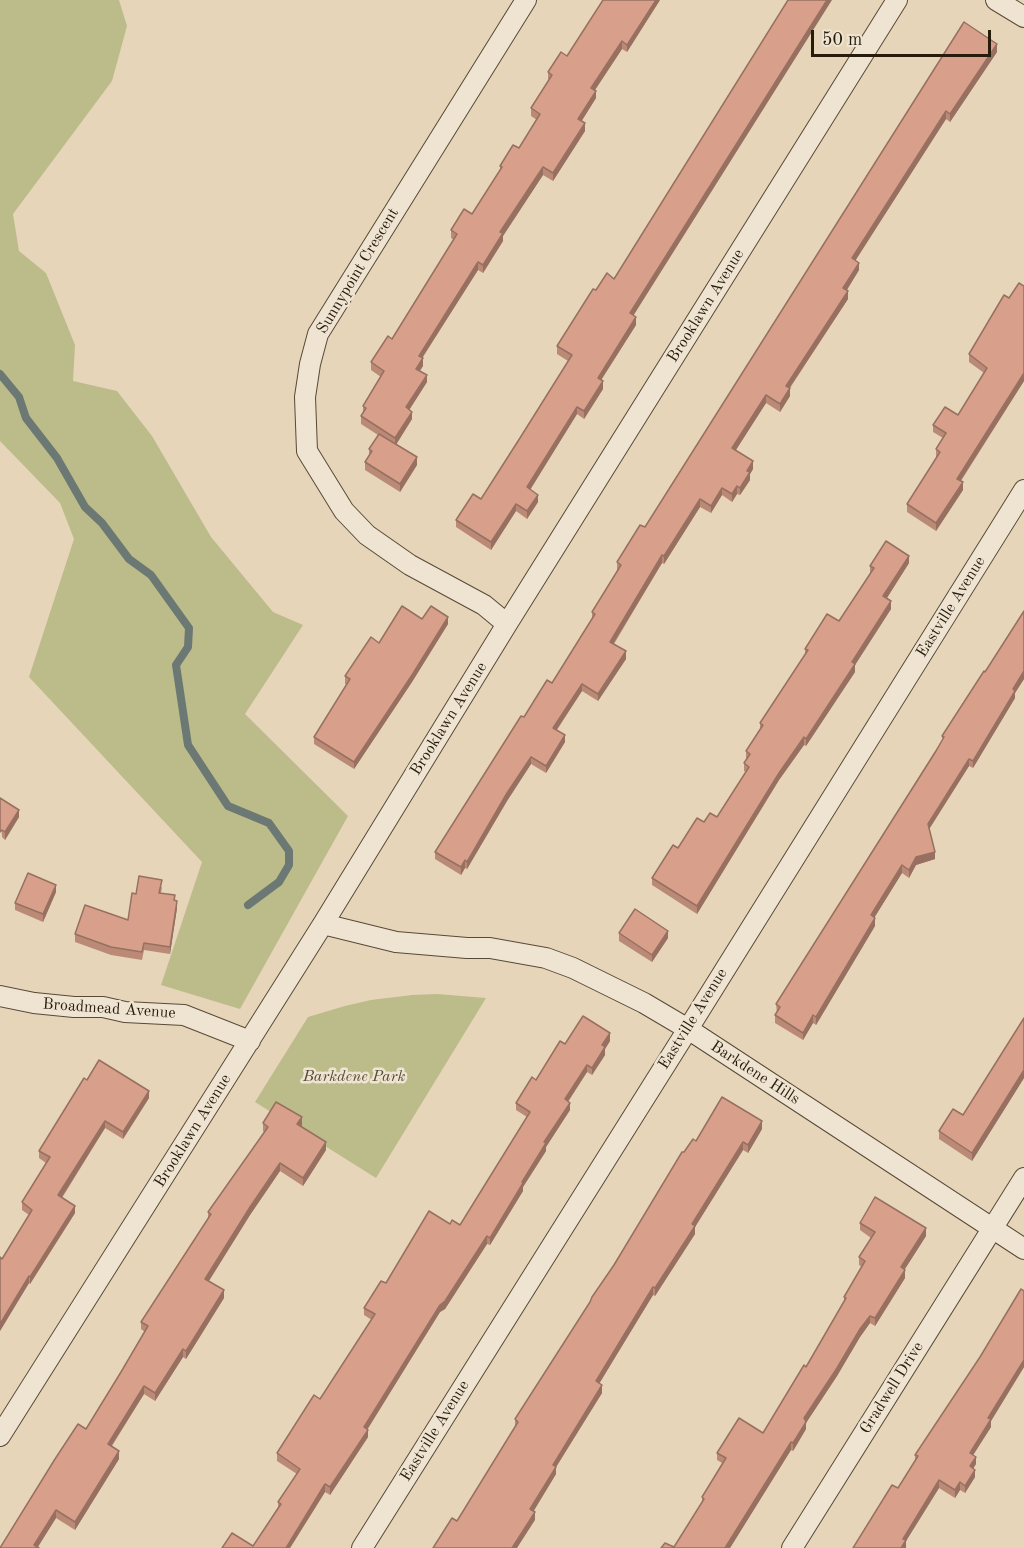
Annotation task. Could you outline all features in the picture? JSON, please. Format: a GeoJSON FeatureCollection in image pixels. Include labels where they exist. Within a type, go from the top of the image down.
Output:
{"type":"FeatureCollection","features":[{"type":"Feature","properties":{"kind":"street","name":"Sunnypoint Crescent"},"geometry":{"type":"LineString","coordinates":[[507,624],[484,605],[410,565],[367,535],[344,511],[307,451],[305,397],[318,334],[526,0]]}},
{"type":"Feature","properties":{"kind":"street","name":"Brooklawn Avenue"},"geometry":{"type":"LineString","coordinates":[[0,1436],[250,1041],[507,624],[897,0]]}},
{"type":"Feature","properties":{"kind":"street"},"geometry":{"type":"LineString","coordinates":[[996,0],[1024,17]]}},
{"type":"Feature","properties":{"kind":"street","name":"Eastville Avenue"},"geometry":{"type":"LineString","coordinates":[[362,1548],[1024,490]]}},
{"type":"Feature","properties":{"kind":"street","name":"Barkdene Hills"},"geometry":{"type":"LineString","coordinates":[[323,924],[396,942],[490,948],[546,958],[573,968],[644,1003],[688,1029],[1024,1249]]}},
{"type":"Feature","properties":{"kind":"street","name":"Broadmead Avenue"},"geometry":{"type":"LineString","coordinates":[[0,996],[34,1003],[184,1015],[250,1041]]}},
{"type":"Feature","properties":{"kind":"street"},"geometry":{"type":"LineString","coordinates":[[993,1229],[1024,1178]]}},
{"type":"Feature","properties":{"kind":"street","name":"Gradwell Drive"},"geometry":{"type":"LineString","coordinates":[[792,1548],[993,1229]]}},
{"type":"Feature","properties":{"kind":"green space"},"geometry":{"type":"Polygon","coordinates":[[[0,0],[119,0],[127,26],[112,81],[13,214],[19,251],[46,273],[75,345],[73,381],[117,391],[152,436],[211,537],[273,612],[303,625],[245,714],[348,816],[240,1009],[161,985],[202,862],[29,677],[74,539],[60,503],[0,441],[0,0]]]}},
{"type":"Feature","properties":{"kind":"green space","name":"Barkdene Park"},"geometry":{"type":"Polygon","coordinates":[[[437,994],[486,998],[376,1178],[255,1102],[308,1017],[371,1000],[437,994]]]}},
{"type":"Feature","properties":{"kind":"building"},"geometry":{"type":"Polygon","coordinates":[[[603,0],[656,0],[627,45],[622,41],[591,88],[596,91],[578,119],[585,123],[553,173],[543,167],[500,232],[503,233],[483,265],[478,262],[419,356],[423,358],[416,369],[427,375],[406,407],[412,412],[395,438],[361,416],[366,408],[363,406],[384,371],[371,362],[388,336],[392,339],[457,234],[451,230],[464,209],[472,214],[513,145],[519,148],[540,114],[531,108],[552,75],[548,72],[561,52],[567,56],[603,0]]]}},
{"type":"Feature","properties":{"kind":"building"},"geometry":{"type":"Polygon","coordinates":[[[788,0],[827,0],[630,313],[636,317],[598,378],[603,381],[584,411],[577,407],[527,487],[538,495],[527,511],[516,504],[491,542],[456,520],[473,494],[481,499],[520,438],[572,355],[557,346],[593,289],[596,290],[607,273],[614,279],[788,0]]]}},
{"type":"Feature","properties":{"kind":"building"},"geometry":{"type":"Polygon","coordinates":[[[964,22],[997,44],[950,114],[946,111],[852,258],[859,263],[843,288],[848,291],[786,386],[790,388],[780,404],[766,395],[732,448],[753,461],[747,471],[750,472],[740,488],[737,486],[732,494],[722,488],[711,506],[700,499],[664,556],[662,555],[610,642],[626,651],[598,694],[582,684],[553,728],[565,735],[546,766],[531,757],[467,862],[465,860],[461,867],[435,852],[521,716],[524,717],[547,680],[552,683],[595,614],[592,612],[621,565],[617,562],[640,525],[645,527],[964,22]]]}},
{"type":"Feature","properties":{"kind":"building"},"geometry":{"type":"Polygon","coordinates":[[[1019,283],[1024,286],[1024,373],[957,479],[963,482],[936,523],[907,504],[940,452],[936,449],[946,433],[933,425],[945,407],[958,415],[987,368],[969,354],[1004,295],[1009,298],[1019,283]]]}},
{"type":"Feature","properties":{"kind":"building"},"geometry":{"type":"Polygon","coordinates":[[[379,434],[417,457],[400,484],[365,462],[372,451],[369,449],[379,434]]]}},
{"type":"Feature","properties":{"kind":"building"},"geometry":{"type":"Polygon","coordinates":[[[886,541],[909,556],[883,596],[891,601],[852,662],[855,664],[806,739],[804,737],[779,773],[697,906],[652,878],[673,845],[678,848],[697,818],[704,822],[710,813],[717,817],[749,767],[744,763],[750,754],[746,751],[763,725],[760,723],[808,650],[805,649],[827,614],[839,621],[874,568],[870,566],[886,541]]]}},
{"type":"Feature","properties":{"kind":"building"},"geometry":{"type":"Polygon","coordinates":[[[402,606],[422,619],[431,606],[448,617],[354,762],[314,737],[350,679],[345,676],[371,637],[379,643],[402,606]]]}},
{"type":"Feature","properties":{"kind":"building"},"geometry":{"type":"Polygon","coordinates":[[[1024,611],[1024,671],[1013,689],[1015,691],[973,761],[969,759],[928,824],[935,852],[916,857],[909,870],[902,865],[871,915],[875,918],[816,1017],[813,1015],[803,1033],[775,1015],[780,1007],[776,1004],[936,751],[944,737],[942,736],[1024,611]]]}},
{"type":"Feature","properties":{"kind":"building"},"geometry":{"type":"Polygon","coordinates":[[[0,798],[19,810],[5,832],[2,830],[0,832],[0,798]]]}},
{"type":"Feature","properties":{"kind":"building"},"geometry":{"type":"Polygon","coordinates":[[[28,873],[56,885],[43,914],[15,903],[28,873]]]}},
{"type":"Feature","properties":{"kind":"building"},"geometry":{"type":"Polygon","coordinates":[[[139,876],[162,880],[159,893],[175,895],[174,900],[177,901],[170,947],[144,943],[142,952],[111,947],[75,934],[85,905],[128,920],[132,893],[136,894],[139,876]]]}},
{"type":"Feature","properties":{"kind":"building"},"geometry":{"type":"Polygon","coordinates":[[[635,909],[668,931],[652,955],[619,933],[635,909]]]}},
{"type":"Feature","properties":{"kind":"building"},"geometry":{"type":"Polygon","coordinates":[[[583,1016],[610,1033],[602,1045],[605,1047],[592,1068],[587,1065],[565,1099],[570,1103],[544,1142],[546,1143],[490,1238],[487,1236],[445,1301],[440,1305],[364,1427],[368,1430],[330,1487],[325,1484],[286,1548],[222,1548],[232,1533],[253,1546],[281,1504],[278,1502],[300,1469],[277,1453],[314,1395],[320,1399],[375,1314],[364,1308],[381,1281],[386,1283],[429,1211],[450,1224],[452,1220],[460,1225],[530,1112],[516,1103],[532,1077],[536,1080],[560,1041],[565,1044],[583,1016]]]}},
{"type":"Feature","properties":{"kind":"building"},"geometry":{"type":"Polygon","coordinates":[[[1024,1018],[1024,1070],[972,1153],[939,1131],[953,1109],[963,1115],[1024,1018]]]}},
{"type":"Feature","properties":{"kind":"building"},"geometry":{"type":"Polygon","coordinates":[[[99,1060],[149,1091],[123,1132],[105,1121],[58,1195],[75,1206],[0,1324],[0,1257],[2,1259],[32,1210],[22,1202],[50,1157],[39,1151],[84,1078],[87,1080],[99,1060]]]}},
{"type":"Feature","properties":{"kind":"building"},"geometry":{"type":"Polygon","coordinates":[[[722,1097],[762,1121],[748,1145],[743,1142],[692,1224],[695,1226],[655,1288],[653,1287],[596,1381],[602,1385],[553,1465],[556,1467],[530,1509],[535,1512],[512,1548],[433,1548],[452,1518],[457,1521],[518,1422],[515,1419],[614,1265],[682,1152],[693,1139],[696,1141],[722,1097]]]}},
{"type":"Feature","properties":{"kind":"building"},"geometry":{"type":"Polygon","coordinates":[[[276,1102],[302,1117],[297,1124],[326,1142],[303,1178],[280,1163],[250,1207],[205,1279],[224,1290],[186,1351],[183,1349],[155,1393],[144,1386],[108,1444],[119,1451],[75,1522],[56,1510],[34,1545],[39,1548],[0,1548],[78,1424],[86,1429],[148,1326],[141,1322],[211,1214],[208,1212],[268,1127],[263,1123],[276,1102]]]}},
{"type":"Feature","properties":{"kind":"building"},"geometry":{"type":"Polygon","coordinates":[[[875,1197],[926,1228],[901,1267],[905,1270],[875,1318],[870,1316],[860,1329],[804,1418],[806,1422],[793,1443],[791,1442],[725,1548],[661,1548],[665,1543],[674,1547],[704,1499],[702,1497],[726,1458],[717,1453],[739,1418],[763,1433],[804,1365],[806,1367],[865,1261],[859,1257],[875,1232],[860,1223],[875,1197]]]}},
{"type":"Feature","properties":{"kind":"building"},"geometry":{"type":"Polygon","coordinates":[[[1021,1289],[1024,1291],[1024,1360],[988,1418],[991,1419],[970,1453],[976,1457],[970,1466],[975,1470],[965,1486],[960,1482],[955,1490],[939,1480],[903,1539],[906,1540],[901,1548],[853,1548],[892,1485],[898,1488],[918,1456],[915,1455],[980,1357],[1021,1289]]]}},
{"type":"Feature","properties":{"kind":"waterway"},"geometry":{"type":"LineString","coordinates":[[0,374],[19,397],[26,418],[57,458],[85,507],[102,523],[129,559],[151,575],[189,628],[188,647],[176,665],[188,745],[228,806],[269,823],[289,851],[289,865],[279,882],[248,905]]}}]}
